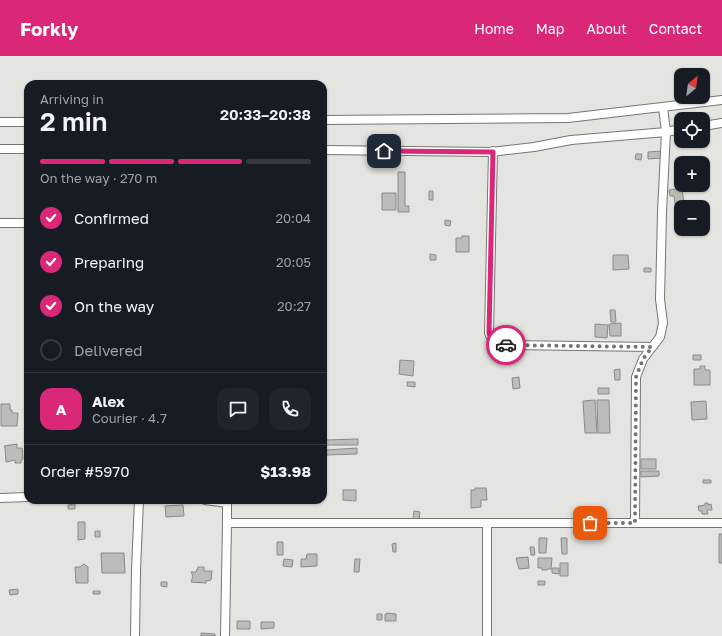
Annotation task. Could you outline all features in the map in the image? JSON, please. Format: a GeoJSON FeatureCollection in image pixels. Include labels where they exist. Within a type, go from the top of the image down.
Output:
{"type":"FeatureCollection","features":[{"type":"Feature","properties":{"kind":"street"},"geometry":{"type":"LineString","coordinates":[[327,120],[568,118],[722,100]]}},
{"type":"Feature","properties":{"kind":"street"},"geometry":{"type":"LineString","coordinates":[[635,523],[636,377],[643,359],[660,337],[663,324],[660,295],[666,132],[663,107]]}},
{"type":"Feature","properties":{"kind":"street"},"geometry":{"type":"LineString","coordinates":[[0,122],[24,122]]}},
{"type":"Feature","properties":{"kind":"street"},"geometry":{"type":"LineString","coordinates":[[710,125],[722,123]]}},
{"type":"Feature","properties":{"kind":"street"},"geometry":{"type":"LineString","coordinates":[[327,150],[493,152],[534,147],[571,140],[674,130]]}},
{"type":"Feature","properties":{"kind":"street"},"geometry":{"type":"LineString","coordinates":[[0,149],[24,149]]}},
{"type":"Feature","properties":{"kind":"street"},"geometry":{"type":"LineString","coordinates":[[493,152],[489,333],[492,339],[500,344],[508,345],[652,347]]}},
{"type":"Feature","properties":{"kind":"street"},"geometry":{"type":"LineString","coordinates":[[0,224],[24,224]]}},
{"type":"Feature","properties":{"kind":"street"},"geometry":{"type":"LineString","coordinates":[[0,498],[24,498]]}},
{"type":"Feature","properties":{"kind":"street"},"geometry":{"type":"LineString","coordinates":[[135,636],[139,504]]}},
{"type":"Feature","properties":{"kind":"street"},"geometry":{"type":"LineString","coordinates":[[225,636],[227,504]]}},
{"type":"Feature","properties":{"kind":"street"},"geometry":{"type":"LineString","coordinates":[[227,523],[722,523]]}},
{"type":"Feature","properties":{"kind":"street"},"geometry":{"type":"LineString","coordinates":[[487,523],[487,636]]}},
{"type":"Feature","properties":{"kind":"building"},"geometry":{"type":"Polygon","coordinates":[[[662,151],[663,158],[648,159],[648,152],[662,151]]]}},
{"type":"Feature","properties":{"kind":"building"},"geometry":{"type":"Polygon","coordinates":[[[636,154],[642,154],[641,160],[635,159],[636,154]]]}},
{"type":"Feature","properties":{"kind":"building"},"geometry":{"type":"Polygon","coordinates":[[[398,172],[405,172],[405,206],[409,206],[409,212],[398,212],[398,172]]]}},
{"type":"Feature","properties":{"kind":"building"},"geometry":{"type":"Polygon","coordinates":[[[674,189],[674,192],[683,192],[684,200],[674,200],[674,196],[670,196],[669,190],[674,189]]]}},
{"type":"Feature","properties":{"kind":"building"},"geometry":{"type":"Polygon","coordinates":[[[429,191],[433,191],[433,200],[429,200],[429,191]]]}},
{"type":"Feature","properties":{"kind":"building"},"geometry":{"type":"Polygon","coordinates":[[[382,193],[396,193],[396,210],[382,210],[382,193]]]}},
{"type":"Feature","properties":{"kind":"building"},"geometry":{"type":"Polygon","coordinates":[[[445,220],[451,221],[450,226],[445,225],[445,220]]]}},
{"type":"Feature","properties":{"kind":"building"},"geometry":{"type":"Polygon","coordinates":[[[462,236],[469,236],[469,252],[456,252],[456,238],[462,238],[462,236]]]}},
{"type":"Feature","properties":{"kind":"building"},"geometry":{"type":"Polygon","coordinates":[[[430,254],[436,255],[436,260],[430,260],[430,254]]]}},
{"type":"Feature","properties":{"kind":"building"},"geometry":{"type":"Polygon","coordinates":[[[613,255],[628,255],[629,269],[613,270],[613,255]]]}},
{"type":"Feature","properties":{"kind":"building"},"geometry":{"type":"Polygon","coordinates":[[[644,268],[651,268],[651,272],[644,272],[644,268]]]}},
{"type":"Feature","properties":{"kind":"building"},"geometry":{"type":"Polygon","coordinates":[[[610,310],[615,310],[616,322],[611,322],[610,310]]]}},
{"type":"Feature","properties":{"kind":"building"},"geometry":{"type":"Polygon","coordinates":[[[621,323],[621,336],[610,336],[609,324],[621,323]]]}},
{"type":"Feature","properties":{"kind":"building"},"geometry":{"type":"Polygon","coordinates":[[[595,324],[608,325],[607,338],[595,337],[595,324]]]}},
{"type":"Feature","properties":{"kind":"building"},"geometry":{"type":"Polygon","coordinates":[[[693,355],[701,355],[701,360],[693,360],[693,355]]]}},
{"type":"Feature","properties":{"kind":"building"},"geometry":{"type":"Polygon","coordinates":[[[400,360],[414,361],[413,376],[399,374],[400,360]]]}},
{"type":"Feature","properties":{"kind":"building"},"geometry":{"type":"Polygon","coordinates":[[[700,366],[705,366],[705,370],[710,370],[710,385],[694,385],[694,369],[700,369],[700,366]]]}},
{"type":"Feature","properties":{"kind":"building"},"geometry":{"type":"Polygon","coordinates":[[[620,369],[620,380],[615,380],[614,370],[620,369]]]}},
{"type":"Feature","properties":{"kind":"building"},"geometry":{"type":"Polygon","coordinates":[[[519,377],[520,388],[513,389],[512,378],[519,377]]]}},
{"type":"Feature","properties":{"kind":"building"},"geometry":{"type":"Polygon","coordinates":[[[407,382],[415,382],[415,387],[407,386],[407,382]]]}},
{"type":"Feature","properties":{"kind":"building"},"geometry":{"type":"Polygon","coordinates":[[[598,388],[609,388],[609,394],[598,394],[598,388]]]}},
{"type":"Feature","properties":{"kind":"building"},"geometry":{"type":"Polygon","coordinates":[[[595,400],[597,433],[585,433],[583,401],[595,400]]]}},
{"type":"Feature","properties":{"kind":"building"},"geometry":{"type":"Polygon","coordinates":[[[597,400],[609,400],[610,433],[598,433],[597,400]]]}},
{"type":"Feature","properties":{"kind":"building"},"geometry":{"type":"Polygon","coordinates":[[[706,401],[707,419],[692,420],[691,402],[706,401]]]}},
{"type":"Feature","properties":{"kind":"building"},"geometry":{"type":"Polygon","coordinates":[[[1,404],[10,404],[10,410],[12,410],[12,413],[18,413],[17,426],[1,426],[1,404]]]}},
{"type":"Feature","properties":{"kind":"building"},"geometry":{"type":"Polygon","coordinates":[[[358,439],[358,445],[327,445],[327,440],[358,439]]]}},
{"type":"Feature","properties":{"kind":"building"},"geometry":{"type":"Polygon","coordinates":[[[17,444],[17,448],[22,448],[23,459],[21,460],[21,463],[15,463],[15,460],[6,462],[4,446],[17,444]]]}},
{"type":"Feature","properties":{"kind":"building"},"geometry":{"type":"Polygon","coordinates":[[[357,448],[357,454],[327,455],[327,450],[357,448]]]}},
{"type":"Feature","properties":{"kind":"building"},"geometry":{"type":"Polygon","coordinates":[[[641,459],[656,459],[656,469],[641,469],[641,459]]]}},
{"type":"Feature","properties":{"kind":"building"},"geometry":{"type":"Polygon","coordinates":[[[641,471],[659,471],[659,476],[641,477],[641,471]]]}},
{"type":"Feature","properties":{"kind":"building"},"geometry":{"type":"Polygon","coordinates":[[[703,480],[711,480],[711,483],[703,483],[703,480]]]}},
{"type":"Feature","properties":{"kind":"building"},"geometry":{"type":"Polygon","coordinates":[[[475,488],[486,488],[487,500],[481,500],[481,507],[471,508],[471,490],[475,490],[475,488]]]}},
{"type":"Feature","properties":{"kind":"building"},"geometry":{"type":"Polygon","coordinates":[[[343,490],[356,490],[356,501],[343,500],[343,490]]]}},
{"type":"Feature","properties":{"kind":"building"},"geometry":{"type":"Polygon","coordinates":[[[705,503],[708,503],[708,505],[711,504],[712,510],[707,510],[708,514],[702,514],[702,511],[699,511],[698,506],[705,505],[705,503]]]}},
{"type":"Feature","properties":{"kind":"building"},"geometry":{"type":"Polygon","coordinates":[[[75,504],[75,509],[68,509],[68,505],[75,504]]]}},
{"type":"Feature","properties":{"kind":"building"},"geometry":{"type":"Polygon","coordinates":[[[183,505],[184,516],[166,517],[165,506],[183,505]]]}},
{"type":"Feature","properties":{"kind":"building"},"geometry":{"type":"Polygon","coordinates":[[[414,511],[420,512],[419,520],[413,519],[414,511]]]}},
{"type":"Feature","properties":{"kind":"building"},"geometry":{"type":"Polygon","coordinates":[[[78,522],[85,522],[85,539],[78,540],[78,522]]]}},
{"type":"Feature","properties":{"kind":"building"},"geometry":{"type":"Polygon","coordinates":[[[95,531],[100,531],[100,537],[95,537],[95,531]]]}},
{"type":"Feature","properties":{"kind":"building"},"geometry":{"type":"Polygon","coordinates":[[[719,534],[722,534],[722,563],[719,563],[719,534]]]}},
{"type":"Feature","properties":{"kind":"building"},"geometry":{"type":"Polygon","coordinates":[[[539,538],[547,538],[546,553],[539,553],[539,538]]]}},
{"type":"Feature","properties":{"kind":"building"},"geometry":{"type":"Polygon","coordinates":[[[561,538],[567,538],[567,554],[562,554],[561,538]]]}},
{"type":"Feature","properties":{"kind":"building"},"geometry":{"type":"Polygon","coordinates":[[[277,542],[283,542],[283,555],[277,555],[277,542]]]}},
{"type":"Feature","properties":{"kind":"building"},"geometry":{"type":"Polygon","coordinates":[[[396,543],[396,552],[393,552],[392,544],[396,543]]]}},
{"type":"Feature","properties":{"kind":"building"},"geometry":{"type":"Polygon","coordinates":[[[530,547],[534,547],[535,555],[531,555],[530,547]]]}},
{"type":"Feature","properties":{"kind":"building"},"geometry":{"type":"Polygon","coordinates":[[[101,553],[124,553],[125,573],[102,573],[101,553]]]}},
{"type":"Feature","properties":{"kind":"building"},"geometry":{"type":"Polygon","coordinates":[[[307,554],[317,554],[317,566],[301,567],[301,559],[306,559],[307,554]]]}},
{"type":"Feature","properties":{"kind":"building"},"geometry":{"type":"Polygon","coordinates":[[[528,557],[529,568],[519,569],[516,558],[528,557]]]}},
{"type":"Feature","properties":{"kind":"building"},"geometry":{"type":"Polygon","coordinates":[[[538,558],[552,558],[551,569],[542,570],[542,568],[538,568],[538,558]]]}},
{"type":"Feature","properties":{"kind":"building"},"geometry":{"type":"Polygon","coordinates":[[[284,559],[293,560],[292,567],[283,566],[284,559]]]}},
{"type":"Feature","properties":{"kind":"building"},"geometry":{"type":"Polygon","coordinates":[[[355,559],[360,559],[359,572],[354,572],[355,559]]]}},
{"type":"Feature","properties":{"kind":"building"},"geometry":{"type":"Polygon","coordinates":[[[560,563],[568,563],[568,576],[560,576],[560,563]]]}},
{"type":"Feature","properties":{"kind":"building"},"geometry":{"type":"Polygon","coordinates":[[[84,564],[88,567],[88,583],[76,583],[75,567],[80,567],[84,564]]]}},
{"type":"Feature","properties":{"kind":"building"},"geometry":{"type":"Polygon","coordinates":[[[198,567],[204,567],[204,571],[212,571],[211,580],[206,581],[206,583],[191,582],[193,576],[191,572],[196,572],[198,567]]]}},
{"type":"Feature","properties":{"kind":"building"},"geometry":{"type":"Polygon","coordinates":[[[552,568],[559,568],[559,574],[552,573],[552,568]]]}},
{"type":"Feature","properties":{"kind":"building"},"geometry":{"type":"Polygon","coordinates":[[[538,581],[545,581],[545,585],[538,585],[538,581]]]}},
{"type":"Feature","properties":{"kind":"building"},"geometry":{"type":"Polygon","coordinates":[[[161,582],[167,582],[167,587],[161,586],[161,582]]]}},
{"type":"Feature","properties":{"kind":"building"},"geometry":{"type":"Polygon","coordinates":[[[18,589],[18,594],[10,595],[9,590],[18,589]]]}},
{"type":"Feature","properties":{"kind":"building"},"geometry":{"type":"Polygon","coordinates":[[[93,591],[100,591],[100,594],[93,594],[93,591]]]}},
{"type":"Feature","properties":{"kind":"building"},"geometry":{"type":"Polygon","coordinates":[[[377,614],[382,614],[382,620],[377,620],[377,614]]]}},
{"type":"Feature","properties":{"kind":"building"},"geometry":{"type":"Polygon","coordinates":[[[385,614],[396,614],[396,621],[385,621],[385,614]]]}},
{"type":"Feature","properties":{"kind":"building"},"geometry":{"type":"Polygon","coordinates":[[[237,621],[250,621],[250,629],[237,629],[237,621]]]}},
{"type":"Feature","properties":{"kind":"building"},"geometry":{"type":"Polygon","coordinates":[[[261,622],[274,622],[274,628],[261,629],[261,622]]]}},
{"type":"Feature","properties":{"kind":"building"},"geometry":{"type":"Polygon","coordinates":[[[201,633],[215,634],[215,636],[201,636],[201,633]]]}},
{"type":"Feature","properties":{"kind":"way so far"},"geometry":{"type":"LineString","coordinates":[[506,345],[652,347],[643,359],[636,377],[635,523],[590,523]]}},
{"type":"Feature","properties":{"kind":"route"},"geometry":{"type":"LineString","coordinates":[[384,151],[493,152],[489,333],[495,342],[506,345]]}}]}
